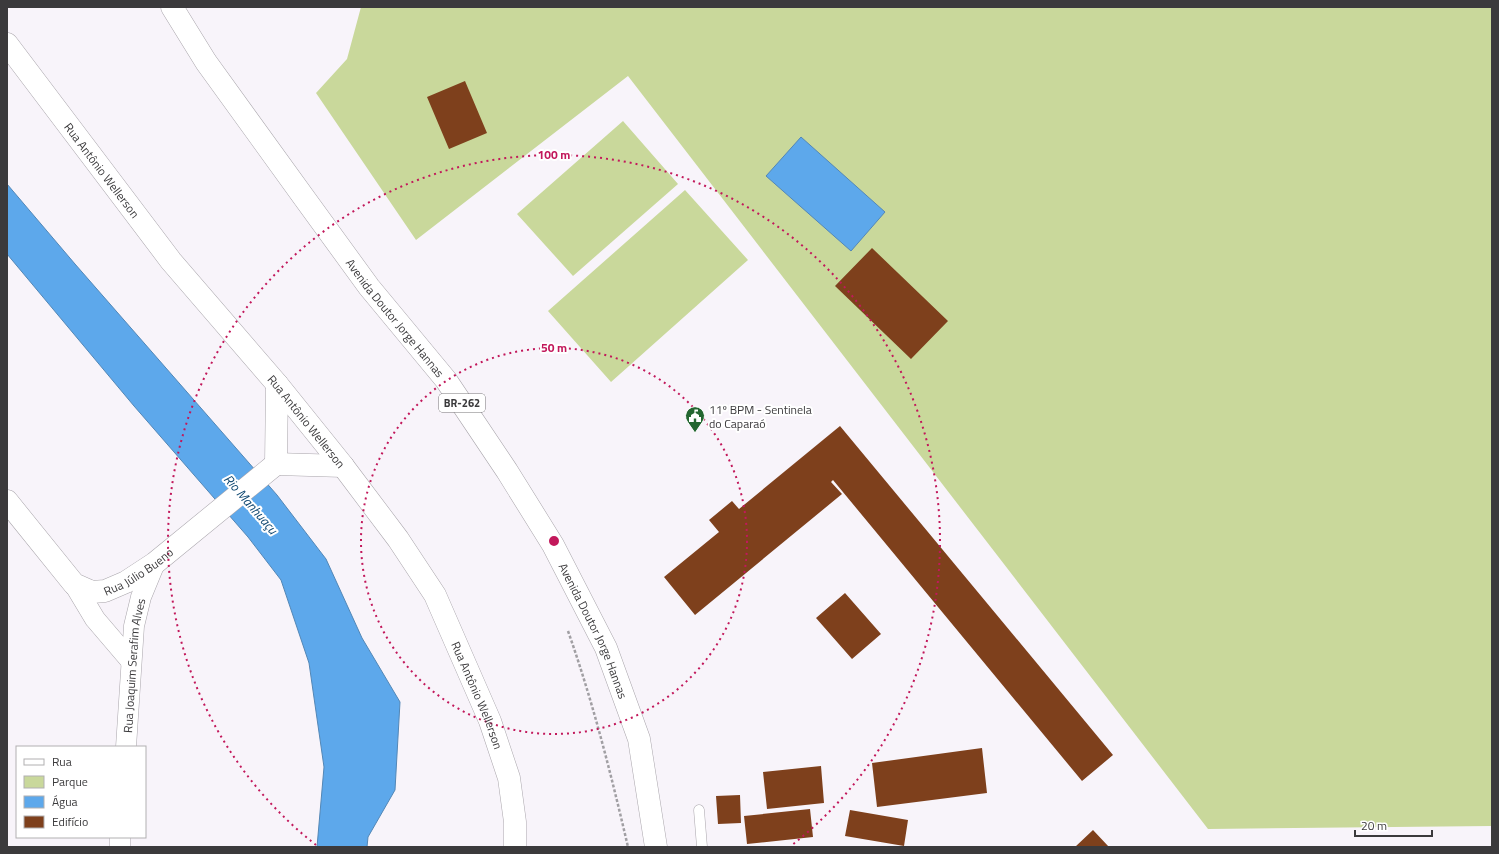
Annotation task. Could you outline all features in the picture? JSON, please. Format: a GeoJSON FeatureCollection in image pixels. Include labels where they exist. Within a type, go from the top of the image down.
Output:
{"type":"FeatureCollection","features":[{"type":"Feature","properties":{"kind":"main road","name":"Avenida Doutor Jorge Hannas"},"geometry":{"type":"LineString","coordinates":[[172,7],[206,62],[369,287],[446,380],[507,471],[552,545],[606,648],[639,739],[656,847]]}},
{"type":"Feature","properties":{"kind":"main road","name":"Rua Antônio Wellerson"},"geometry":{"type":"LineString","coordinates":[[7,44],[171,261],[277,384],[343,466],[398,539],[431,589],[490,721],[508,778],[515,822],[515,847]]}},
{"type":"Feature","properties":{"kind":"main road"},"geometry":{"type":"LineString","coordinates":[[277,384],[272,467],[343,466]]}},
{"type":"Feature","properties":{"kind":"main road","name":"Rua Júlio Bueno"},"geometry":{"type":"LineString","coordinates":[[7,501],[74,584],[92,592],[105,591],[126,582],[155,563],[272,467]]}},
{"type":"Feature","properties":{"kind":"street","name":"Rua Joaquim Serafim Alves"},"geometry":{"type":"LineString","coordinates":[[126,746],[130,660],[134,626],[140,604],[155,563]]}},
{"type":"Feature","properties":{"kind":"street","name":"Rua Júlio Bueno"},"geometry":{"type":"LineString","coordinates":[[74,584],[95,619],[130,660]]}},
{"type":"Feature","properties":{"kind":"lane"},"geometry":{"type":"LineString","coordinates":[[699,810],[702,847]]}},
{"type":"Feature","properties":{"kind":"path"},"geometry":{"type":"LineString","coordinates":[[565,624],[583,673],[611,776],[628,847]]}},
{"type":"Feature","properties":{"kind":"green space"},"geometry":{"type":"Polygon","coordinates":[[[361,7],[1492,7],[1492,826],[1208,829],[628,76],[416,240],[316,93],[347,59],[361,7]]]}},
{"type":"Feature","properties":{"kind":"green space"},"geometry":{"type":"Polygon","coordinates":[[[623,121],[678,184],[573,276],[517,214],[623,121]]]}},
{"type":"Feature","properties":{"kind":"green space"},"geometry":{"type":"Polygon","coordinates":[[[685,190],[748,260],[611,382],[548,311],[685,190]]]}},
{"type":"Feature","properties":{"kind":"water"},"geometry":{"type":"Polygon","coordinates":[[[801,137],[885,212],[851,251],[766,176],[801,137]]]}},
{"type":"Feature","properties":{"kind":"water","name":"Rio Manhuaçu"},"geometry":{"type":"Polygon","coordinates":[[[7,184],[277,495],[326,559],[362,638],[400,702],[395,790],[368,837],[367,847],[317,847],[324,767],[309,663],[281,580],[248,537],[134,406],[7,254],[7,184]]]}},
{"type":"Feature","properties":{"kind":"building"},"geometry":{"type":"Polygon","coordinates":[[[465,81],[487,133],[449,149],[427,97],[465,81]]]}},
{"type":"Feature","properties":{"kind":"building"},"geometry":{"type":"Polygon","coordinates":[[[872,248],[948,321],[911,359],[835,286],[872,248]]]}},
{"type":"Feature","properties":{"kind":"building"},"geometry":{"type":"Polygon","coordinates":[[[840,426],[1113,755],[1082,781],[833,480],[831,482],[842,494],[695,615],[664,577],[719,532],[709,520],[732,501],[739,509],[840,426]]]}},
{"type":"Feature","properties":{"kind":"building"},"geometry":{"type":"Polygon","coordinates":[[[845,593],[881,634],[852,659],[816,618],[845,593]]]}},
{"type":"Feature","properties":{"kind":"building"},"geometry":{"type":"Polygon","coordinates":[[[982,748],[987,793],[877,807],[872,763],[982,748]]]}},
{"type":"Feature","properties":{"kind":"building"},"geometry":{"type":"Polygon","coordinates":[[[821,766],[824,803],[767,809],[763,772],[821,766]]]}},
{"type":"Feature","properties":{"kind":"building"},"geometry":{"type":"Polygon","coordinates":[[[740,795],[741,823],[718,824],[716,796],[740,795]]]}},
{"type":"Feature","properties":{"kind":"building"},"geometry":{"type":"Polygon","coordinates":[[[810,809],[813,837],[747,844],[744,816],[810,809]]]}},
{"type":"Feature","properties":{"kind":"building"},"geometry":{"type":"Polygon","coordinates":[[[850,810],[908,820],[904,846],[845,836],[850,810]]]}},
{"type":"Feature","properties":{"kind":"building"},"geometry":{"type":"Polygon","coordinates":[[[1093,830],[1109,847],[1075,847],[1093,830]]]}},
{"type":"Feature","properties":{"kind":"place","name":"11º BPM - Sentinela do Caparaó"},"geometry":{"type":"Point","coordinates":[695,433]}}]}
